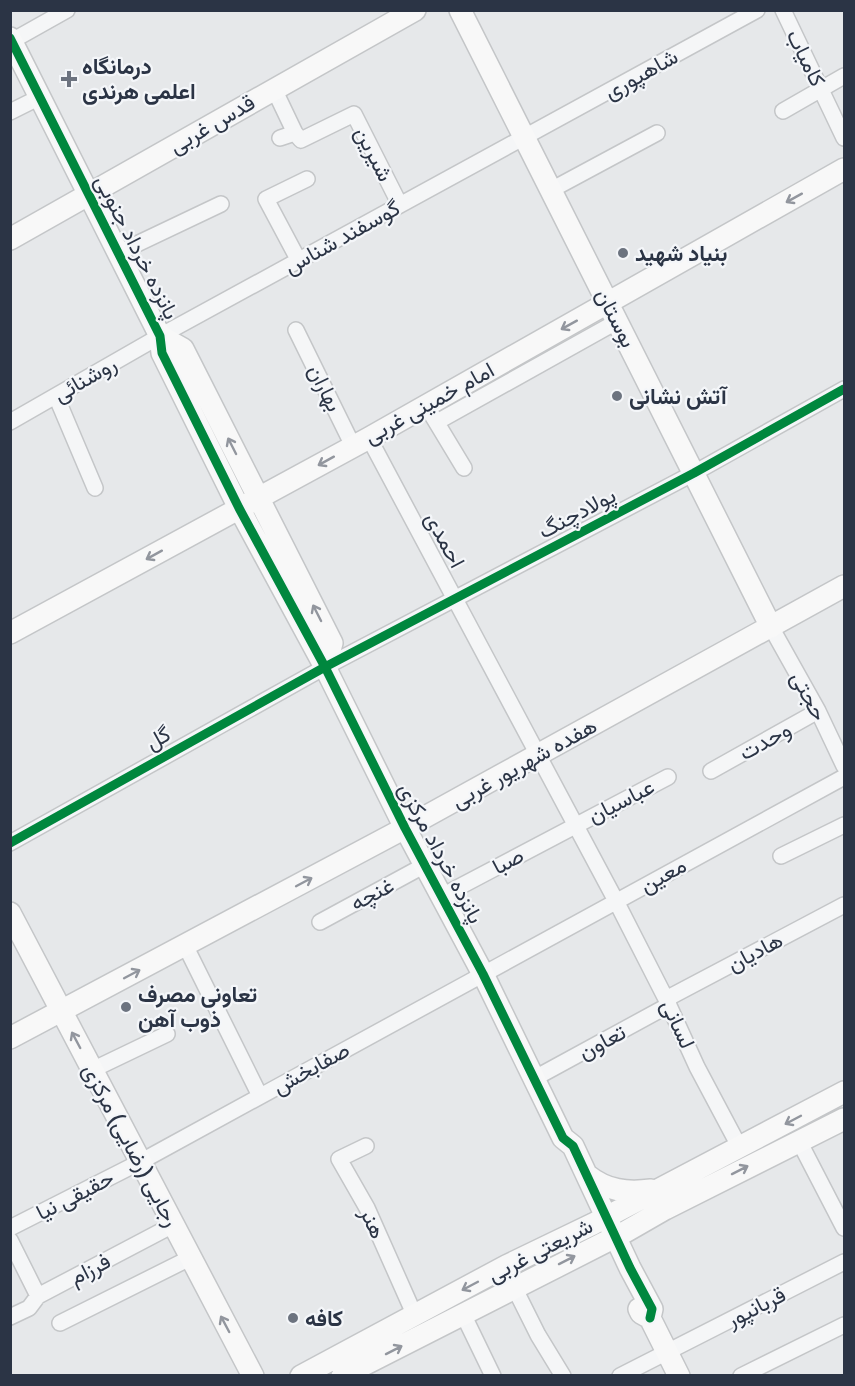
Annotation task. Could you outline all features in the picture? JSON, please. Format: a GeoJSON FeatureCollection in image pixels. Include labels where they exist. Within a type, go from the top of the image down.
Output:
{"type":"FeatureCollection","features":[{"type":"Feature","properties":{"kind":"street"},"geometry":{"type":"LineString","coordinates":[[11,41],[67,10]]}},
{"type":"Feature","properties":{"kind":"street","name":"قدس غربی"},"geometry":{"type":"LineString","coordinates":[[10,239],[414,10]]}},
{"type":"Feature","properties":{"kind":"street","name":"بوستان"},"geometry":{"type":"LineString","coordinates":[[460,10],[771,627]]}},
{"type":"Feature","properties":{"kind":"street","name":"شاهپوری"},"geometry":{"type":"LineString","coordinates":[[525,137],[757,10]]}},
{"type":"Feature","properties":{"kind":"street","name":"کامیاب"},"geometry":{"type":"LineString","coordinates":[[783,10],[844,138]]}},
{"type":"Feature","properties":{"kind":"street","name":"پانزده خرداد جنوبی"},"geometry":{"type":"LineString","coordinates":[[11,41],[160,336],[183,349],[248,503]]}},
{"type":"Feature","properties":{"kind":"street"},"geometry":{"type":"LineString","coordinates":[[783,111],[844,76]]}},
{"type":"Feature","properties":{"kind":"street"},"geometry":{"type":"LineString","coordinates":[[274,89],[295,133]]}},
{"type":"Feature","properties":{"kind":"street"},"geometry":{"type":"LineString","coordinates":[[10,112],[40,98]]}},
{"type":"Feature","properties":{"kind":"street","name":"شیرین"},"geometry":{"type":"LineString","coordinates":[[280,138],[295,133],[301,140],[354,114],[400,206]]}},
{"type":"Feature","properties":{"kind":"street"},"geometry":{"type":"LineString","coordinates":[[551,190],[657,133]]}},
{"type":"Feature","properties":{"kind":"street","name":"گوسفند شناس"},"geometry":{"type":"LineString","coordinates":[[160,336],[525,137]]}},
{"type":"Feature","properties":{"kind":"street","name":"امام خمینی غربی"},"geometry":{"type":"LineString","coordinates":[[10,633],[361,442],[431,413],[613,312],[844,169]]}},
{"type":"Feature","properties":{"kind":"street"},"geometry":{"type":"LineString","coordinates":[[298,261],[266,200],[307,179]]}},
{"type":"Feature","properties":{"kind":"street"},"geometry":{"type":"LineString","coordinates":[[118,252],[221,204]]}},
{"type":"Feature","properties":{"kind":"street","name":"بهاران"},"geometry":{"type":"LineString","coordinates":[[296,330],[361,442]]}},
{"type":"Feature","properties":{"kind":"street","name":"روشنائی"},"geometry":{"type":"LineString","coordinates":[[10,422],[160,336]]}},
{"type":"Feature","properties":{"kind":"street","name":"پولادچنگ"},"geometry":{"type":"LineString","coordinates":[[325,667],[694,473],[844,389]]}},
{"type":"Feature","properties":{"kind":"street"},"geometry":{"type":"LineString","coordinates":[[56,396],[95,488]]}},
{"type":"Feature","properties":{"kind":"street"},"geometry":{"type":"LineString","coordinates":[[431,413],[464,468]]}},
{"type":"Feature","properties":{"kind":"street","name":"احمدی"},"geometry":{"type":"LineString","coordinates":[[361,442],[454,599],[574,825]]}},
{"type":"Feature","properties":{"kind":"street"},"geometry":{"type":"LineString","coordinates":[[248,503],[332,643],[325,667]]}},
{"type":"Feature","properties":{"kind":"street","name":"هفده شهریور غربی"},"geometry":{"type":"LineString","coordinates":[[10,1038],[405,828],[844,586]]}},
{"type":"Feature","properties":{"kind":"street","name":"حجتی"},"geometry":{"type":"LineString","coordinates":[[771,627],[818,711],[844,766]]}},
{"type":"Feature","properties":{"kind":"street","name":"پانزده خرداد مرکزی"},"geometry":{"type":"LineString","coordinates":[[325,667],[405,828],[483,974],[563,1138],[573,1146],[587,1175],[604,1229]]}},
{"type":"Feature","properties":{"kind":"street","name":"گل"},"geometry":{"type":"LineString","coordinates":[[10,843],[325,667]]}},
{"type":"Feature","properties":{"kind":"street","name":"وحدت"},"geometry":{"type":"LineString","coordinates":[[711,771],[818,711]]}},
{"type":"Feature","properties":{"kind":"street","name":"عباسیان"},"geometry":{"type":"LineString","coordinates":[[574,825],[668,777]]}},
{"type":"Feature","properties":{"kind":"street","name":"معین"},"geometry":{"type":"LineString","coordinates":[[483,974],[844,777]]}},
{"type":"Feature","properties":{"kind":"street","name":"صبا"},"geometry":{"type":"LineString","coordinates":[[442,896],[574,825]]}},
{"type":"Feature","properties":{"kind":"street","name":"لسانی"},"geometry":{"type":"LineString","coordinates":[[574,825],[668,1002],[697,1067],[740,1148]]}},
{"type":"Feature","properties":{"kind":"street"},"geometry":{"type":"LineString","coordinates":[[781,856],[844,825]]}},
{"type":"Feature","properties":{"kind":"street","name":"غنچه"},"geometry":{"type":"LineString","coordinates":[[320,922],[425,866]]}},
{"type":"Feature","properties":{"kind":"street","name":"هادیان"},"geometry":{"type":"LineString","coordinates":[[668,1002],[844,905]]}},
{"type":"Feature","properties":{"kind":"street","name":"رجایی (رضایی) مرکزی"},"geometry":{"type":"LineString","coordinates":[[10,914],[253,1376]]}},
{"type":"Feature","properties":{"kind":"street"},"geometry":{"type":"LineString","coordinates":[[185,945],[260,1096]]}},
{"type":"Feature","properties":{"kind":"street","name":"صفابخش"},"geometry":{"type":"LineString","coordinates":[[140,1162],[483,974]]}},
{"type":"Feature","properties":{"kind":"street","name":"تعاون"},"geometry":{"type":"LineString","coordinates":[[535,1078],[668,1002]]}},
{"type":"Feature","properties":{"kind":"street"},"geometry":{"type":"LineString","coordinates":[[92,1070],[167,1034]]}},
{"type":"Feature","properties":{"kind":"street","name":"شریعتی غربی"},"geometry":{"type":"LineString","coordinates":[[661,1199],[740,1148],[844,1092]]}},
{"type":"Feature","properties":{"kind":"street","name":"شریعتی غربی"},"geometry":{"type":"LineString","coordinates":[[342,1376],[514,1287],[604,1229],[661,1199],[799,1141],[844,1119]]}},
{"type":"Feature","properties":{"kind":"street","name":"پانزده خرداد مرکزی"},"geometry":{"type":"LineString","coordinates":[[563,1138],[562,1151],[604,1229]]}},
{"type":"Feature","properties":{"kind":"street"},"geometry":{"type":"LineString","coordinates":[[799,1141],[844,1228]]}},
{"type":"Feature","properties":{"kind":"street","name":"هنر"},"geometry":{"type":"LineString","coordinates":[[366,1146],[339,1159],[367,1208],[415,1316]]}},
{"type":"Feature","properties":{"kind":"street","name":"حقیقی نیا"},"geometry":{"type":"LineString","coordinates":[[10,1228],[140,1162]]}},
{"type":"Feature","properties":{"kind":"street"},"geometry":{"type":"LineString","coordinates":[[587,1175],[600,1185],[611,1189],[640,1192],[661,1199],[637,1245],[630,1268]]}},
{"type":"Feature","properties":{"kind":"street","name":"فرزام"},"geometry":{"type":"LineString","coordinates":[[10,1317],[29,1308],[38,1296],[173,1226]]}},
{"type":"Feature","properties":{"kind":"street"},"geometry":{"type":"LineString","coordinates":[[604,1229],[630,1268],[652,1309],[650,1318],[679,1376]]}},
{"type":"Feature","properties":{"kind":"street"},"geometry":{"type":"LineString","coordinates":[[604,1229],[641,1314],[650,1318]]}},
{"type":"Feature","properties":{"kind":"street","name":"شریعتی غربی"},"geometry":{"type":"LineString","coordinates":[[301,1376],[506,1266],[604,1229]]}},
{"type":"Feature","properties":{"kind":"street"},"geometry":{"type":"LineString","coordinates":[[10,1240],[38,1296]]}},
{"type":"Feature","properties":{"kind":"street"},"geometry":{"type":"LineString","coordinates":[[60,1323],[190,1258]]}},
{"type":"Feature","properties":{"kind":"street","name":"قربانپور"},"geometry":{"type":"LineString","coordinates":[[620,1376],[844,1262]]}},
{"type":"Feature","properties":{"kind":"street"},"geometry":{"type":"LineString","coordinates":[[514,1287],[538,1335],[563,1376]]}},
{"type":"Feature","properties":{"kind":"street"},"geometry":{"type":"LineString","coordinates":[[464,1314],[493,1376]]}},
{"type":"Feature","properties":{"kind":"street"},"geometry":{"type":"LineString","coordinates":[[741,1376],[844,1325]]}},
{"type":"Feature","properties":{"kind":"cycle path"},"geometry":{"type":"LineString","coordinates":[[10,38],[160,336],[162,353],[239,508],[325,667],[405,828],[483,974],[563,1138],[573,1146],[630,1268],[652,1309],[650,1318]]}},
{"type":"Feature","properties":{"kind":"cycle path"},"geometry":{"type":"LineString","coordinates":[[10,843],[325,667],[694,473],[844,389]]}},
{"type":"Feature","properties":{"kind":"place","name":"درمانگاه اعلمی هرندی"},"geometry":{"type":"Point","coordinates":[69,79]}},
{"type":"Feature","properties":{"kind":"place","name":"بنیاد شهید"},"geometry":{"type":"Point","coordinates":[623,253]}},
{"type":"Feature","properties":{"kind":"place","name":"آتش نشانی"},"geometry":{"type":"Point","coordinates":[617,396]}},
{"type":"Feature","properties":{"kind":"place","name":"تعاونی مصرف ذوب آهن"},"geometry":{"type":"Point","coordinates":[126,1007]}},
{"type":"Feature","properties":{"kind":"place","name":"کافه"},"geometry":{"type":"Point","coordinates":[293,1318]}}]}
